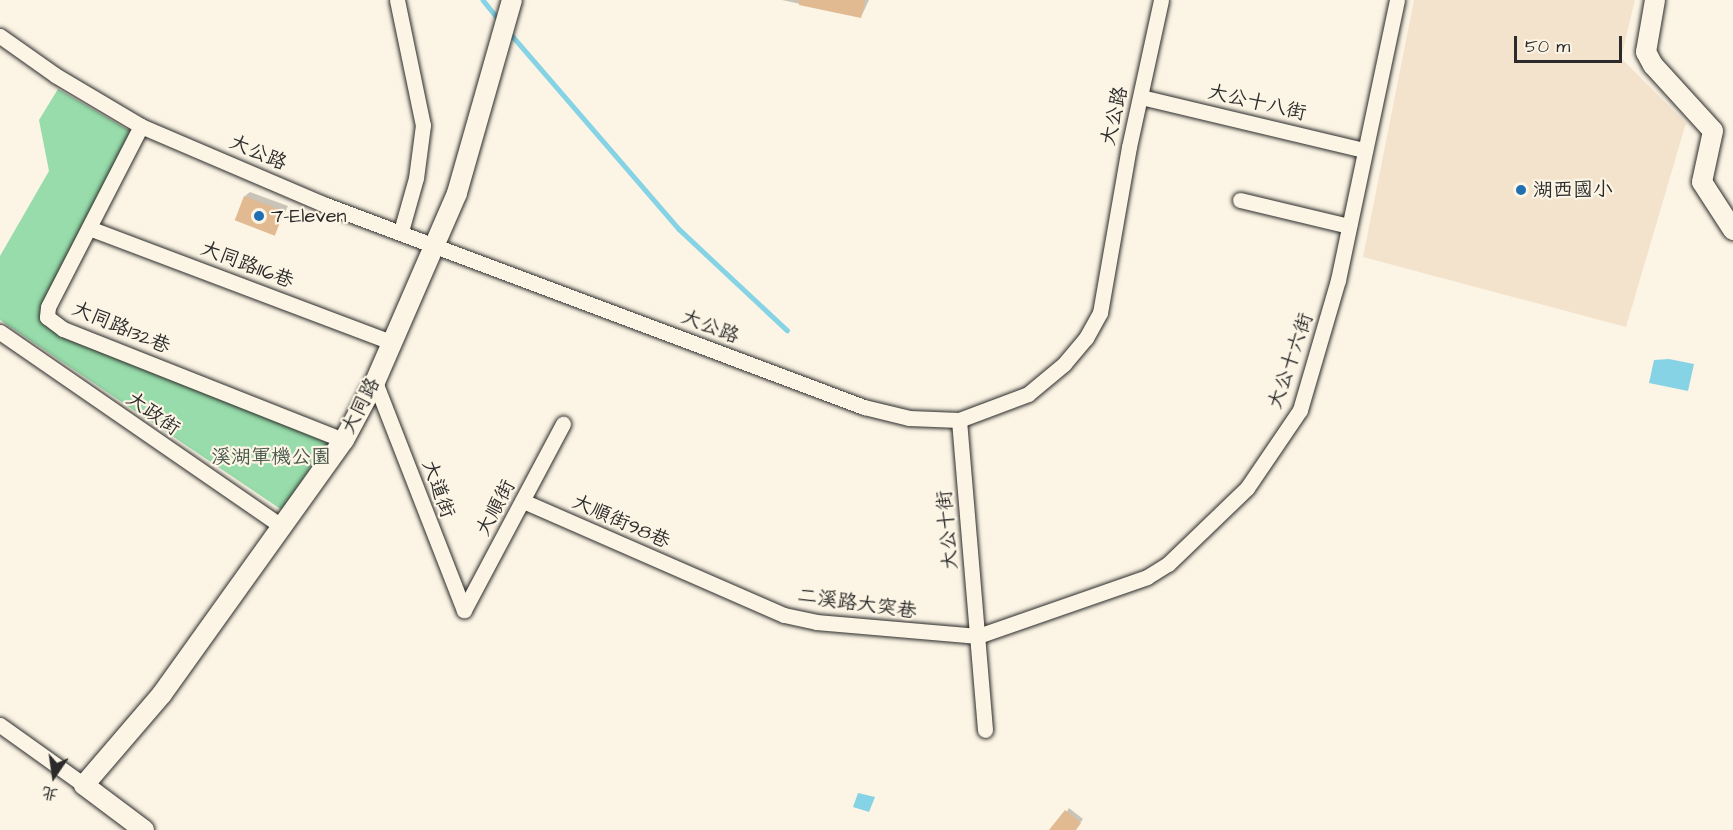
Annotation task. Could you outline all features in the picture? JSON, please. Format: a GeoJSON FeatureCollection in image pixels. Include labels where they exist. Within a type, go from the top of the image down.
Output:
{"type":"FeatureCollection","features":[{"type":"Feature","properties":{"kind":"street"},"geometry":{"type":"LineString","coordinates":[[397,0],[423,125],[416,178],[401,231]]}},
{"type":"Feature","properties":{"kind":"street","name":"大同路"},"geometry":{"type":"LineString","coordinates":[[84,785],[162,694],[344,440],[375,382],[390,342],[437,244],[457,193],[512,0]]}},
{"type":"Feature","properties":{"kind":"street","name":"大公路"},"geometry":{"type":"LineString","coordinates":[[0,36],[55,75],[141,126],[323,204],[437,244],[864,407],[909,418],[959,420],[1028,394],[1064,364],[1086,338],[1100,313],[1161,0]]}},
{"type":"Feature","properties":{"kind":"street","name":"大公十六街"},"geometry":{"type":"LineString","coordinates":[[978,636],[1147,577],[1168,564],[1247,488],[1300,410],[1331,308],[1397,0]]}},
{"type":"Feature","properties":{"kind":"street"},"geometry":{"type":"LineString","coordinates":[[1655,0],[1646,52],[1653,66],[1713,131],[1702,182],[1733,230]]}},
{"type":"Feature","properties":{"kind":"street","name":"大公十八街"},"geometry":{"type":"LineString","coordinates":[[1141,98],[1364,150]]}},
{"type":"Feature","properties":{"kind":"street","name":"大同路132巷"},"geometry":{"type":"LineString","coordinates":[[141,126],[48,307],[47,317],[63,329],[344,440]]}},
{"type":"Feature","properties":{"kind":"street"},"geometry":{"type":"LineString","coordinates":[[1239,200],[1349,226]]}},
{"type":"Feature","properties":{"kind":"street","name":"大同路116巷"},"geometry":{"type":"LineString","coordinates":[[89,228],[390,342]]}},
{"type":"Feature","properties":{"kind":"street","name":"大政街"},"geometry":{"type":"LineString","coordinates":[[0,332],[283,527]]}},
{"type":"Feature","properties":{"kind":"street","name":"大道街"},"geometry":{"type":"LineString","coordinates":[[375,382],[464,610]]}},
{"type":"Feature","properties":{"kind":"street","name":"大公十街"},"geometry":{"type":"LineString","coordinates":[[959,420],[985,730]]}},
{"type":"Feature","properties":{"kind":"street","name":"大順街"},"geometry":{"type":"LineString","coordinates":[[464,610],[563,424]]}},
{"type":"Feature","properties":{"kind":"street","name":"大順街98巷"},"geometry":{"type":"LineString","coordinates":[[523,501],[701,581]]}},
{"type":"Feature","properties":{"kind":"street","name":"二溪路大突巷"},"geometry":{"type":"LineString","coordinates":[[701,581],[783,615],[816,622],[978,636]]}},
{"type":"Feature","properties":{"kind":"street"},"geometry":{"type":"LineString","coordinates":[[0,725],[144,830]]}},
{"type":"Feature","properties":{"kind":"shaded area","name":"湖西國小"},"geometry":{"type":"Polygon","coordinates":[[[1414,0],[1635,0],[1621,58],[1686,123],[1626,327],[1363,257],[1414,0]]]}},
{"type":"Feature","properties":{"kind":"green space","name":"溪湖軍機公園"},"geometry":{"type":"Polygon","coordinates":[[[58,89],[130,131],[45,320],[330,439],[282,510],[0,320],[0,256],[49,171],[39,120],[58,89]]]}},
{"type":"Feature","properties":{"kind":"water"},"geometry":{"type":"Polygon","coordinates":[[[1669,359],[1694,364],[1688,391],[1649,383],[1654,360],[1669,359]]]}},
{"type":"Feature","properties":{"kind":"water"},"geometry":{"type":"Polygon","coordinates":[[[858,793],[875,797],[869,812],[853,807],[858,793]]]}},
{"type":"Feature","properties":{"kind":"building"},"geometry":{"type":"Polygon","coordinates":[[[799,0],[865,0],[861,18],[799,5],[799,0]]]}},
{"type":"Feature","properties":{"kind":"building","name":"7-Eleven"},"geometry":{"type":"Polygon","coordinates":[[[244,196],[284,211],[275,236],[235,220],[244,196]]]}},
{"type":"Feature","properties":{"kind":"building"},"geometry":{"type":"Polygon","coordinates":[[[1065,810],[1081,823],[1076,830],[1049,830],[1065,810]]]}},
{"type":"Feature","properties":{"kind":"waterway"},"geometry":{"type":"LineString","coordinates":[[483,0],[500,21]]}},
{"type":"Feature","properties":{"kind":"waterway"},"geometry":{"type":"LineString","coordinates":[[509,32],[679,229],[787,330]]}},
{"type":"Feature","properties":{"kind":"place","name":"湖西國小"},"geometry":{"type":"Point","coordinates":[1521,190]}},
{"type":"Feature","properties":{"kind":"place","name":"7-Eleven"},"geometry":{"type":"Point","coordinates":[259,216]}}]}
